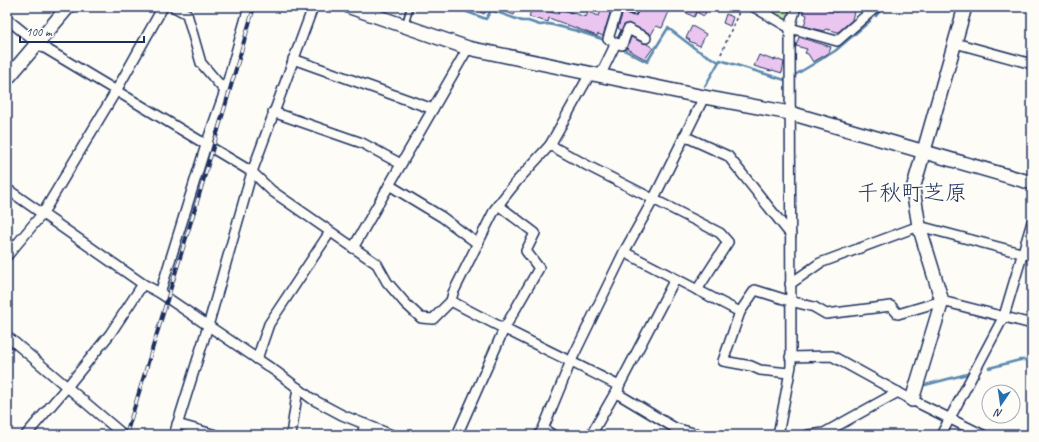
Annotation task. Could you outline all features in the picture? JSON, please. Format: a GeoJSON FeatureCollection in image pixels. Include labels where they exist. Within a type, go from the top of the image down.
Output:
{"type":"FeatureCollection","features":[{"type":"Feature","properties":{"kind":"street"},"geometry":{"type":"LineString","coordinates":[[7,79],[68,7]]}},
{"type":"Feature","properties":{"kind":"street"},"geometry":{"type":"LineString","coordinates":[[7,256],[43,213],[163,7]]}},
{"type":"Feature","properties":{"kind":"street"},"geometry":{"type":"LineString","coordinates":[[174,7],[188,11],[201,63],[225,91]]}},
{"type":"Feature","properties":{"kind":"street"},"geometry":{"type":"LineString","coordinates":[[160,293],[206,145],[225,91],[249,7]]}},
{"type":"Feature","properties":{"kind":"street"},"geometry":{"type":"LineString","coordinates":[[174,435],[208,326],[252,172],[313,7]]}},
{"type":"Feature","properties":{"kind":"street"},"geometry":{"type":"LineString","coordinates":[[350,7],[468,48],[595,75],[790,113],[1032,183]]}},
{"type":"Feature","properties":{"kind":"street"},"geometry":{"type":"LineString","coordinates":[[618,7],[608,40],[622,45],[628,29],[646,38]]}},
{"type":"Feature","properties":{"kind":"street"},"geometry":{"type":"LineString","coordinates":[[754,7],[790,28],[837,42],[876,7]]}},
{"type":"Feature","properties":{"kind":"street"},"geometry":{"type":"LineString","coordinates":[[778,435],[789,373],[790,357],[790,28],[796,7]]}},
{"type":"Feature","properties":{"kind":"street"},"geometry":{"type":"LineString","coordinates":[[912,400],[942,301],[919,226],[913,189],[965,7]]}},
{"type":"Feature","properties":{"kind":"street"},"geometry":{"type":"LineString","coordinates":[[7,19],[38,44],[252,172],[272,191],[377,264],[387,282],[405,303],[421,318],[433,320],[451,301],[453,293],[498,205],[550,144],[616,42]]}},
{"type":"Feature","properties":{"kind":"street"},"geometry":{"type":"LineString","coordinates":[[955,43],[1032,64]]}},
{"type":"Feature","properties":{"kind":"street"},"geometry":{"type":"LineString","coordinates":[[354,248],[468,48]]}},
{"type":"Feature","properties":{"kind":"street"},"geometry":{"type":"LineString","coordinates":[[293,59],[433,109]]}},
{"type":"Feature","properties":{"kind":"street"},"geometry":{"type":"LineString","coordinates":[[553,435],[541,432],[571,361],[624,252],[653,200],[704,97]]}},
{"type":"Feature","properties":{"kind":"street"},"geometry":{"type":"LineString","coordinates":[[273,112],[362,143],[401,164]]}},
{"type":"Feature","properties":{"kind":"street"},"geometry":{"type":"LineString","coordinates":[[684,136],[728,156],[790,235]]}},
{"type":"Feature","properties":{"kind":"street"},"geometry":{"type":"LineString","coordinates":[[550,144],[588,166],[720,233],[728,242],[697,290]]}},
{"type":"Feature","properties":{"kind":"street"},"geometry":{"type":"LineString","coordinates":[[389,185],[442,217],[478,244]]}},
{"type":"Feature","properties":{"kind":"street"},"geometry":{"type":"LineString","coordinates":[[7,189],[143,284],[160,293],[257,359],[312,399],[342,415],[392,435]]}},
{"type":"Feature","properties":{"kind":"street"},"geometry":{"type":"LineString","coordinates":[[457,435],[504,329],[539,268],[526,251],[536,233],[498,205]]}},
{"type":"Feature","properties":{"kind":"street"},"geometry":{"type":"LineString","coordinates":[[941,435],[1004,316],[1032,222]]}},
{"type":"Feature","properties":{"kind":"street"},"geometry":{"type":"LineString","coordinates":[[790,284],[820,263],[919,226],[1032,256]]}},
{"type":"Feature","properties":{"kind":"street"},"geometry":{"type":"LineString","coordinates":[[257,359],[269,324],[330,232]]}},
{"type":"Feature","properties":{"kind":"street"},"geometry":{"type":"LineString","coordinates":[[624,252],[740,312]]}},
{"type":"Feature","properties":{"kind":"street"},"geometry":{"type":"LineString","coordinates":[[591,435],[619,386],[675,279]]}},
{"type":"Feature","properties":{"kind":"street"},"geometry":{"type":"LineString","coordinates":[[26,435],[68,387],[110,334],[143,284]]}},
{"type":"Feature","properties":{"kind":"street"},"geometry":{"type":"LineString","coordinates":[[789,373],[760,370],[751,366],[723,361],[740,312],[755,290],[814,307],[826,314],[891,306],[898,314],[942,301],[1032,324]]}},
{"type":"Feature","properties":{"kind":"street"},"geometry":{"type":"LineString","coordinates":[[451,301],[619,386]]}},
{"type":"Feature","properties":{"kind":"street"},"geometry":{"type":"LineString","coordinates":[[7,336],[119,431],[118,435]]}},
{"type":"Feature","properties":{"kind":"street"},"geometry":{"type":"LineString","coordinates":[[790,357],[832,356],[912,400],[983,435]]}},
{"type":"Feature","properties":{"kind":"street"},"geometry":{"type":"LineString","coordinates":[[619,386],[618,394],[673,432],[701,435]]}},
{"type":"Feature","properties":{"kind":"street"},"geometry":{"type":"LineString","coordinates":[[291,435],[298,388]]}},
{"type":"Feature","properties":{"kind":"street"},"geometry":{"type":"LineString","coordinates":[[808,435],[824,433],[898,392]]}},
{"type":"Feature","properties":{"kind":"street"},"geometry":{"type":"LineString","coordinates":[[177,424],[216,435]]}},
{"type":"Feature","properties":{"kind":"street"},"geometry":{"type":"LineString","coordinates":[[362,435],[365,424]]}},
{"type":"Feature","properties":{"kind":"lane"},"geometry":{"type":"LineString","coordinates":[[404,26],[410,7]]}},
{"type":"Feature","properties":{"kind":"lane"},"geometry":{"type":"LineString","coordinates":[[621,7],[634,12]]}},
{"type":"Feature","properties":{"kind":"path"},"geometry":{"type":"LineString","coordinates":[[721,54],[741,7]]}},
{"type":"Feature","properties":{"kind":"green space"},"geometry":{"type":"Polygon","coordinates":[[[759,7],[791,7],[787,20],[784,21],[759,7]]]}},
{"type":"Feature","properties":{"kind":"building"},"geometry":{"type":"Polygon","coordinates":[[[470,7],[488,7],[484,14],[470,7]]]}},
{"type":"Feature","properties":{"kind":"building"},"geometry":{"type":"Polygon","coordinates":[[[494,7],[517,7],[514,15],[494,7]]]}},
{"type":"Feature","properties":{"kind":"building"},"geometry":{"type":"Polygon","coordinates":[[[532,7],[558,14],[560,9],[586,17],[588,12],[599,16],[602,7],[612,7],[603,36],[598,34],[597,36],[549,18],[548,22],[529,17],[532,7]]]}},
{"type":"Feature","properties":{"kind":"building"},"geometry":{"type":"Polygon","coordinates":[[[631,7],[671,7],[662,28],[656,26],[651,35],[628,23],[623,27],[618,37],[621,30],[618,28],[623,12],[633,16],[637,14],[637,9],[631,7]]]}},
{"type":"Feature","properties":{"kind":"building"},"geometry":{"type":"Polygon","coordinates":[[[676,7],[693,7],[698,10],[694,17],[676,7]]]}},
{"type":"Feature","properties":{"kind":"building"},"geometry":{"type":"Polygon","coordinates":[[[701,7],[707,9],[704,16],[698,13],[701,7]]]}},
{"type":"Feature","properties":{"kind":"building"},"geometry":{"type":"Polygon","coordinates":[[[804,7],[824,7],[824,9],[837,12],[838,7],[855,7],[852,20],[838,32],[826,29],[823,31],[804,26],[807,15],[803,13],[804,7]]]}},
{"type":"Feature","properties":{"kind":"building"},"geometry":{"type":"Polygon","coordinates":[[[726,14],[733,17],[730,26],[723,23],[726,14]]]}},
{"type":"Feature","properties":{"kind":"building"},"geometry":{"type":"Polygon","coordinates":[[[692,26],[706,34],[700,46],[686,38],[692,26]]]}},
{"type":"Feature","properties":{"kind":"building"},"geometry":{"type":"Polygon","coordinates":[[[631,37],[653,48],[645,59],[627,49],[631,37]]]}},
{"type":"Feature","properties":{"kind":"building"},"geometry":{"type":"Polygon","coordinates":[[[799,37],[831,47],[829,53],[813,62],[808,54],[805,53],[807,49],[796,46],[799,37]]]}},
{"type":"Feature","properties":{"kind":"building"},"geometry":{"type":"Polygon","coordinates":[[[759,55],[784,62],[782,73],[754,66],[759,55]]]}},
{"type":"Feature","properties":{"kind":"waterway"},"geometry":{"type":"LineString","coordinates":[[454,7],[486,19],[491,10],[522,21],[528,21],[540,25],[549,24],[605,40]]}},
{"type":"Feature","properties":{"kind":"waterway"},"geometry":{"type":"LineString","coordinates":[[876,16],[883,7]]}},
{"type":"Feature","properties":{"kind":"waterway"},"geometry":{"type":"LineString","coordinates":[[795,75],[835,51],[870,21]]}},
{"type":"Feature","properties":{"kind":"waterway"},"geometry":{"type":"LineString","coordinates":[[620,48],[647,62],[668,28],[697,50],[719,62]]}},
{"type":"Feature","properties":{"kind":"waterway"},"geometry":{"type":"LineString","coordinates":[[705,86],[720,60],[785,80]]}},
{"type":"Feature","properties":{"kind":"waterway"},"geometry":{"type":"LineString","coordinates":[[989,368],[1020,360],[1032,360]]}},
{"type":"Feature","properties":{"kind":"waterway"},"geometry":{"type":"LineString","coordinates":[[925,385],[971,373]]}},
{"type":"Feature","properties":{"kind":"railway"},"geometry":{"type":"LineString","coordinates":[[126,435],[200,192],[254,7]]}},
{"type":"Feature","properties":{"kind":"district","name":"千秋町芝原"},"geometry":{"type":"Point","coordinates":[912,192]}}]}
